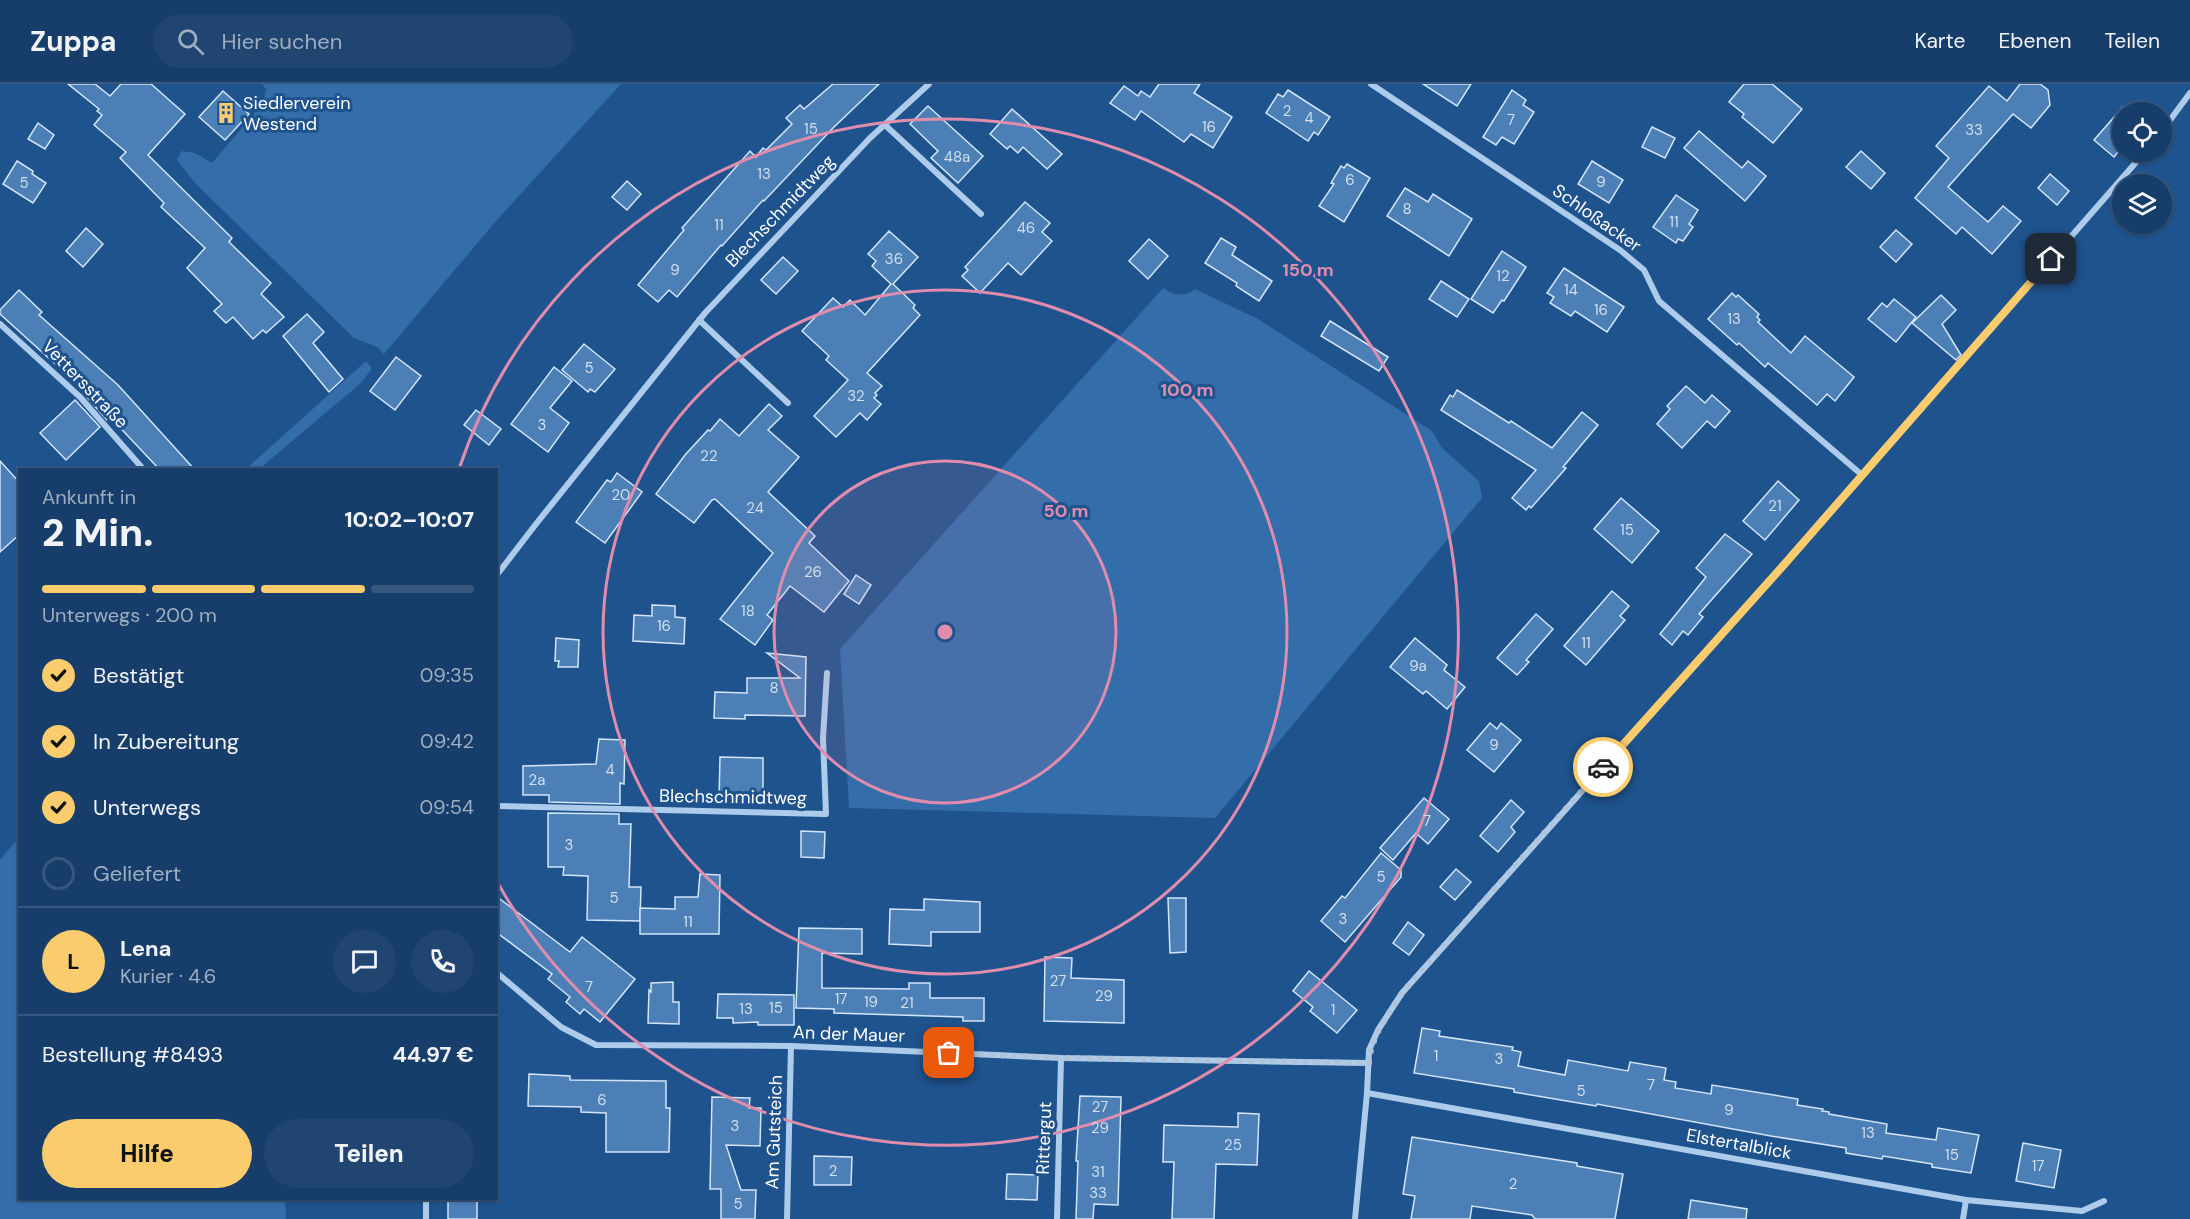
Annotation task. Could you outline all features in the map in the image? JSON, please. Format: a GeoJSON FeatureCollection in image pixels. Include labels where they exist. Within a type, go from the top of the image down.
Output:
{"type":"FeatureCollection","features":[{"type":"Feature","properties":{"kind":"street","name":"Blechschmidtweg"},"geometry":{"type":"LineString","coordinates":[[498,573],[699,320],[885,125],[929,84]]}},
{"type":"Feature","properties":{"kind":"street","name":"Schloßacker"},"geometry":{"type":"LineString","coordinates":[[1371,84],[1620,250],[1644,270],[1659,301],[1862,475]]}},
{"type":"Feature","properties":{"kind":"street"},"geometry":{"type":"LineString","coordinates":[[2172,117],[2190,93]]}},
{"type":"Feature","properties":{"kind":"street"},"geometry":{"type":"LineString","coordinates":[[885,125],[981,214]]}},
{"type":"Feature","properties":{"kind":"street"},"geometry":{"type":"LineString","coordinates":[[1355,1219],[1370,1050],[1378,1030],[1402,993],[2136,162]]}},
{"type":"Feature","properties":{"kind":"street"},"geometry":{"type":"LineString","coordinates":[[699,320],[788,403]]}},
{"type":"Feature","properties":{"kind":"street","name":"Vettersstraße"},"geometry":{"type":"LineString","coordinates":[[0,324],[80,397],[142,468]]}},
{"type":"Feature","properties":{"kind":"street","name":"Blechschmidtweg"},"geometry":{"type":"LineString","coordinates":[[498,806],[826,814],[823,738],[827,673]]}},
{"type":"Feature","properties":{"kind":"street","name":"An der Mauer"},"geometry":{"type":"LineString","coordinates":[[498,974],[561,1027],[596,1046],[791,1046],[1061,1058],[1369,1063]]}},
{"type":"Feature","properties":{"kind":"street","name":"Am Gutsteich"},"geometry":{"type":"LineString","coordinates":[[787,1219],[791,1046]]}},
{"type":"Feature","properties":{"kind":"street","name":"Rittergut"},"geometry":{"type":"LineString","coordinates":[[1057,1219],[1061,1058]]}},
{"type":"Feature","properties":{"kind":"street","name":"Elstertalblick"},"geometry":{"type":"LineString","coordinates":[[1367,1093],[1966,1200],[2082,1211],[2104,1201]]}},
{"type":"Feature","properties":{"kind":"street"},"geometry":{"type":"LineString","coordinates":[[426,1200],[426,1219]]}},
{"type":"Feature","properties":{"kind":"street"},"geometry":{"type":"LineString","coordinates":[[1963,1219],[1966,1200]]}},
{"type":"Feature","properties":{"kind":"shaded area"},"geometry":{"type":"Polygon","coordinates":[[[262,84],[621,84],[496,221],[384,354],[377,347],[354,338],[196,184],[177,160],[182,151],[195,153],[212,163],[263,103],[266,89],[262,84]]]}},
{"type":"Feature","properties":{"kind":"shaded area"},"geometry":{"type":"Polygon","coordinates":[[[1163,288],[1171,293],[1179,294],[1195,289],[1258,319],[1432,431],[1442,448],[1479,481],[1482,498],[1215,818],[849,808],[840,649],[1163,288]]]}},
{"type":"Feature","properties":{"kind":"shaded area"},"geometry":{"type":"Polygon","coordinates":[[[366,361],[371,370],[361,383],[260,468],[247,468],[366,361]]]}},
{"type":"Feature","properties":{"kind":"shaded area"},"geometry":{"type":"Polygon","coordinates":[[[18,838],[18,1200],[285,1200],[286,1219],[0,1219],[0,860],[18,838]]]}},
{"type":"Feature","properties":{"kind":"building"},"geometry":{"type":"Polygon","coordinates":[[[68,84],[95,84],[110,96],[121,84],[151,84],[185,114],[148,155],[232,238],[229,242],[271,283],[261,294],[284,317],[266,333],[263,330],[253,339],[233,317],[226,323],[214,311],[222,304],[187,268],[205,248],[161,207],[164,203],[120,158],[126,152],[94,125],[102,115],[97,111],[99,109],[68,84]]]}},
{"type":"Feature","properties":{"kind":"building"},"geometry":{"type":"Polygon","coordinates":[[[833,84],[879,84],[763,200],[677,297],[669,290],[658,302],[638,285],[684,230],[682,228],[750,151],[756,157],[763,148],[766,150],[792,124],[786,118],[800,105],[804,109],[833,84]]]}},
{"type":"Feature","properties":{"kind":"building"},"geometry":{"type":"Polygon","coordinates":[[[1159,84],[1200,84],[1194,93],[1232,117],[1213,148],[1191,134],[1184,142],[1141,111],[1135,120],[1110,103],[1124,86],[1138,96],[1141,91],[1150,97],[1159,84]]]}},
{"type":"Feature","properties":{"kind":"building"},"geometry":{"type":"Polygon","coordinates":[[[1423,84],[1471,84],[1457,106],[1423,84]]]}},
{"type":"Feature","properties":{"kind":"building"},"geometry":{"type":"Polygon","coordinates":[[[1744,84],[1772,84],[1802,109],[1773,143],[1742,117],[1744,114],[1729,102],[1744,84]]]}},
{"type":"Feature","properties":{"kind":"building"},"geometry":{"type":"Polygon","coordinates":[[[2020,84],[2040,84],[2048,90],[2050,105],[2031,128],[2013,114],[1948,187],[1988,222],[2003,206],[2021,221],[1992,254],[1962,227],[1956,234],[1915,198],[1949,158],[1936,146],[1989,86],[2007,101],[2020,84]]]}},
{"type":"Feature","properties":{"kind":"building"},"geometry":{"type":"Polygon","coordinates":[[[1288,90],[1330,117],[1318,135],[1314,132],[1308,141],[1266,113],[1278,94],[1283,97],[1288,90]]]}},
{"type":"Feature","properties":{"kind":"building"},"geometry":{"type":"Polygon","coordinates":[[[1512,90],[1526,100],[1523,105],[1534,112],[1514,144],[1502,137],[1496,145],[1483,137],[1512,90]]]}},
{"type":"Feature","properties":{"kind":"building","name":"Siedlerverein Westend"},"geometry":{"type":"Polygon","coordinates":[[[223,91],[249,114],[225,140],[199,117],[223,91]]]}},
{"type":"Feature","properties":{"kind":"building"},"geometry":{"type":"Polygon","coordinates":[[[928,106],[983,156],[958,183],[931,158],[938,151],[910,124],[928,106]]]}},
{"type":"Feature","properties":{"kind":"building"},"geometry":{"type":"Polygon","coordinates":[[[1012,109],[1062,154],[1047,169],[1023,147],[1018,153],[1010,146],[1007,149],[990,134],[1012,109]]]}},
{"type":"Feature","properties":{"kind":"building"},"geometry":{"type":"Polygon","coordinates":[[[2112,119],[2112,155],[2094,140],[2112,119]]]}},
{"type":"Feature","properties":{"kind":"building"},"geometry":{"type":"Polygon","coordinates":[[[38,123],[54,135],[45,149],[28,139],[38,123]]]}},
{"type":"Feature","properties":{"kind":"building"},"geometry":{"type":"Polygon","coordinates":[[[1652,127],[1675,138],[1665,158],[1642,147],[1652,127]]]}},
{"type":"Feature","properties":{"kind":"building"},"geometry":{"type":"Polygon","coordinates":[[[1699,131],[1742,168],[1748,161],[1766,176],[1745,201],[1684,148],[1699,131]]]}},
{"type":"Feature","properties":{"kind":"building"},"geometry":{"type":"Polygon","coordinates":[[[1861,151],[1885,173],[1871,189],[1846,167],[1861,151]]]}},
{"type":"Feature","properties":{"kind":"building"},"geometry":{"type":"Polygon","coordinates":[[[17,161],[46,183],[33,203],[3,184],[17,161]]]}},
{"type":"Feature","properties":{"kind":"building"},"geometry":{"type":"Polygon","coordinates":[[[1592,161],[1623,180],[1609,203],[1578,184],[1592,161]]]}},
{"type":"Feature","properties":{"kind":"building"},"geometry":{"type":"Polygon","coordinates":[[[1347,164],[1370,178],[1344,222],[1319,206],[1334,184],[1331,183],[1341,166],[1344,168],[1347,164]]]}},
{"type":"Feature","properties":{"kind":"building"},"geometry":{"type":"Polygon","coordinates":[[[2050,174],[2069,191],[2057,205],[2038,188],[2050,174]]]}},
{"type":"Feature","properties":{"kind":"building"},"geometry":{"type":"Polygon","coordinates":[[[627,181],[641,194],[627,210],[612,197],[627,181]]]}},
{"type":"Feature","properties":{"kind":"building"},"geometry":{"type":"Polygon","coordinates":[[[1405,188],[1428,202],[1433,194],[1472,219],[1449,256],[1387,216],[1405,188]]]}},
{"type":"Feature","properties":{"kind":"building"},"geometry":{"type":"Polygon","coordinates":[[[1676,195],[1698,210],[1689,224],[1693,227],[1683,241],[1678,239],[1676,243],[1653,227],[1676,195]]]}},
{"type":"Feature","properties":{"kind":"building"},"geometry":{"type":"Polygon","coordinates":[[[1025,202],[1050,223],[1042,232],[1052,241],[1021,275],[1008,263],[980,293],[962,276],[968,270],[965,267],[1025,202]]]}},
{"type":"Feature","properties":{"kind":"building"},"geometry":{"type":"Polygon","coordinates":[[[86,228],[103,244],[83,267],[66,251],[86,228]]]}},
{"type":"Feature","properties":{"kind":"building"},"geometry":{"type":"Polygon","coordinates":[[[1896,230],[1912,244],[1896,262],[1880,247],[1896,230]]]}},
{"type":"Feature","properties":{"kind":"building"},"geometry":{"type":"Polygon","coordinates":[[[889,231],[918,257],[893,284],[915,305],[913,308],[920,315],[867,373],[882,386],[875,393],[877,395],[874,398],[881,404],[867,420],[860,413],[836,437],[814,416],[848,380],[826,360],[829,356],[802,331],[833,298],[843,307],[850,300],[865,315],[891,284],[872,266],[876,261],[868,254],[889,231]]]}},
{"type":"Feature","properties":{"kind":"building"},"geometry":{"type":"Polygon","coordinates":[[[1221,238],[1236,247],[1232,255],[1272,281],[1259,301],[1236,286],[1237,283],[1205,263],[1221,238]]]}},
{"type":"Feature","properties":{"kind":"building"},"geometry":{"type":"Polygon","coordinates":[[[1149,239],[1168,256],[1148,279],[1129,261],[1149,239]]]}},
{"type":"Feature","properties":{"kind":"building"},"geometry":{"type":"Polygon","coordinates":[[[1502,251],[1526,267],[1504,301],[1502,300],[1493,313],[1471,299],[1502,251]]]}},
{"type":"Feature","properties":{"kind":"building"},"geometry":{"type":"Polygon","coordinates":[[[783,257],[798,271],[776,294],[761,280],[783,257]]]}},
{"type":"Feature","properties":{"kind":"building"},"geometry":{"type":"Polygon","coordinates":[[[1564,268],[1624,307],[1607,332],[1575,311],[1571,316],[1550,303],[1554,297],[1547,293],[1564,268]]]}},
{"type":"Feature","properties":{"kind":"building"},"geometry":{"type":"Polygon","coordinates":[[[1441,281],[1469,299],[1457,317],[1429,299],[1441,281]]]}},
{"type":"Feature","properties":{"kind":"building"},"geometry":{"type":"Polygon","coordinates":[[[19,290],[42,312],[39,315],[118,385],[193,468],[158,468],[110,417],[107,420],[83,393],[85,391],[0,314],[0,310],[19,290]]]}},
{"type":"Feature","properties":{"kind":"building"},"geometry":{"type":"Polygon","coordinates":[[[1732,293],[1736,297],[1738,295],[1759,314],[1758,322],[1791,353],[1805,336],[1854,377],[1835,401],[1827,394],[1817,405],[1768,363],[1765,367],[1708,319],[1732,293]]]}},
{"type":"Feature","properties":{"kind":"building"},"geometry":{"type":"Polygon","coordinates":[[[1941,295],[1956,310],[1942,324],[1961,355],[1956,360],[1912,323],[1941,295]]]}},
{"type":"Feature","properties":{"kind":"building"},"geometry":{"type":"Polygon","coordinates":[[[1894,299],[1916,317],[1896,342],[1868,319],[1882,303],[1887,307],[1894,299]]]}},
{"type":"Feature","properties":{"kind":"building"},"geometry":{"type":"Polygon","coordinates":[[[307,314],[324,332],[313,343],[343,379],[329,392],[283,336],[307,314]]]}},
{"type":"Feature","properties":{"kind":"building"},"geometry":{"type":"Polygon","coordinates":[[[1330,321],[1388,357],[1379,371],[1321,336],[1330,321]]]}},
{"type":"Feature","properties":{"kind":"building"},"geometry":{"type":"Polygon","coordinates":[[[584,344],[615,369],[595,392],[590,389],[588,392],[562,370],[584,344]]]}},
{"type":"Feature","properties":{"kind":"building"},"geometry":{"type":"Polygon","coordinates":[[[396,357],[421,376],[395,410],[370,391],[396,357]]]}},
{"type":"Feature","properties":{"kind":"building"},"geometry":{"type":"Polygon","coordinates":[[[554,367],[572,381],[550,408],[569,423],[548,452],[511,424],[554,367]]]}},
{"type":"Feature","properties":{"kind":"building"},"geometry":{"type":"Polygon","coordinates":[[[1686,386],[1705,403],[1712,395],[1730,411],[1715,428],[1707,421],[1682,448],[1657,424],[1670,409],[1667,406],[1686,386]]]}},
{"type":"Feature","properties":{"kind":"building"},"geometry":{"type":"Polygon","coordinates":[[[1457,390],[1552,448],[1582,412],[1598,425],[1563,467],[1566,468],[1531,508],[1529,506],[1526,510],[1512,498],[1536,470],[1441,410],[1450,395],[1453,397],[1457,390]]]}},
{"type":"Feature","properties":{"kind":"building"},"geometry":{"type":"Polygon","coordinates":[[[75,400],[100,427],[66,460],[40,433],[75,400]]]}},
{"type":"Feature","properties":{"kind":"building"},"geometry":{"type":"Polygon","coordinates":[[[769,404],[782,416],[768,430],[799,457],[768,492],[815,536],[809,543],[849,581],[824,612],[790,586],[767,615],[773,620],[755,645],[720,619],[773,553],[715,499],[694,523],[656,494],[685,455],[720,419],[739,436],[769,404]]]}},
{"type":"Feature","properties":{"kind":"building"},"geometry":{"type":"Polygon","coordinates":[[[476,410],[501,429],[489,445],[464,425],[476,410]]]}},
{"type":"Feature","properties":{"kind":"building"},"geometry":{"type":"Polygon","coordinates":[[[0,461],[18,481],[18,536],[0,552],[0,461]]]}},
{"type":"Feature","properties":{"kind":"building"},"geometry":{"type":"Polygon","coordinates":[[[617,473],[642,492],[605,543],[576,522],[607,480],[611,482],[617,473]]]}},
{"type":"Feature","properties":{"kind":"building"},"geometry":{"type":"Polygon","coordinates":[[[1778,481],[1799,500],[1765,540],[1743,521],[1778,481]]]}},
{"type":"Feature","properties":{"kind":"building"},"geometry":{"type":"Polygon","coordinates":[[[1621,498],[1659,531],[1632,563],[1594,529],[1621,498]]]}},
{"type":"Feature","properties":{"kind":"building"},"geometry":{"type":"Polygon","coordinates":[[[1725,534],[1752,554],[1699,614],[1703,617],[1688,635],[1683,631],[1672,645],[1660,634],[1706,577],[1696,568],[1725,534]]]}},
{"type":"Feature","properties":{"kind":"building"},"geometry":{"type":"Polygon","coordinates":[[[856,575],[871,585],[859,604],[844,594],[856,575]]]}},
{"type":"Feature","properties":{"kind":"building"},"geometry":{"type":"Polygon","coordinates":[[[1612,591],[1629,606],[1620,616],[1625,620],[1586,665],[1564,646],[1612,591]]]}},
{"type":"Feature","properties":{"kind":"building"},"geometry":{"type":"Polygon","coordinates":[[[652,605],[675,606],[675,617],[685,618],[684,644],[633,641],[634,615],[652,616],[652,605]]]}},
{"type":"Feature","properties":{"kind":"building"},"geometry":{"type":"Polygon","coordinates":[[[1536,614],[1553,629],[1526,660],[1529,662],[1517,675],[1497,658],[1536,614]]]}},
{"type":"Feature","properties":{"kind":"building"},"geometry":{"type":"Polygon","coordinates":[[[556,638],[579,640],[578,667],[558,667],[559,661],[555,661],[556,638]]]}},
{"type":"Feature","properties":{"kind":"building"},"geometry":{"type":"Polygon","coordinates":[[[1415,638],[1447,665],[1444,670],[1465,687],[1447,709],[1426,691],[1423,694],[1390,667],[1415,638]]]}},
{"type":"Feature","properties":{"kind":"building"},"geometry":{"type":"Polygon","coordinates":[[[767,653],[806,657],[805,716],[745,715],[745,719],[714,718],[715,692],[747,693],[747,678],[800,678],[767,653]]]}},
{"type":"Feature","properties":{"kind":"building"},"geometry":{"type":"Polygon","coordinates":[[[1490,723],[1497,729],[1501,723],[1521,740],[1494,772],[1467,750],[1490,723]]]}},
{"type":"Feature","properties":{"kind":"building"},"geometry":{"type":"Polygon","coordinates":[[[599,739],[625,740],[624,784],[620,783],[620,804],[549,802],[549,795],[523,795],[523,766],[596,764],[599,739]]]}},
{"type":"Feature","properties":{"kind":"building"},"geometry":{"type":"Polygon","coordinates":[[[720,757],[763,758],[763,800],[719,799],[720,757]]]}},
{"type":"Feature","properties":{"kind":"building"},"geometry":{"type":"Polygon","coordinates":[[[1424,798],[1449,819],[1428,844],[1416,833],[1393,860],[1380,848],[1424,798]]]}},
{"type":"Feature","properties":{"kind":"building"},"geometry":{"type":"Polygon","coordinates":[[[1511,800],[1524,812],[1511,827],[1515,832],[1498,852],[1480,836],[1511,800]]]}},
{"type":"Feature","properties":{"kind":"building"},"geometry":{"type":"Polygon","coordinates":[[[548,813],[619,814],[619,824],[631,824],[629,887],[641,887],[640,921],[587,920],[588,876],[563,875],[564,867],[548,867],[548,813]]]}},
{"type":"Feature","properties":{"kind":"building"},"geometry":{"type":"Polygon","coordinates":[[[801,831],[825,832],[824,858],[801,857],[801,831]]]}},
{"type":"Feature","properties":{"kind":"building"},"geometry":{"type":"Polygon","coordinates":[[[1381,853],[1401,870],[1401,877],[1345,942],[1321,921],[1342,896],[1345,898],[1381,853]]]}},
{"type":"Feature","properties":{"kind":"building"},"geometry":{"type":"Polygon","coordinates":[[[1456,869],[1471,882],[1455,900],[1440,887],[1456,869]]]}},
{"type":"Feature","properties":{"kind":"building"},"geometry":{"type":"Polygon","coordinates":[[[700,874],[720,875],[719,934],[640,934],[640,908],[675,909],[675,897],[698,897],[700,874]]]}},
{"type":"Feature","properties":{"kind":"building"},"geometry":{"type":"Polygon","coordinates":[[[498,898],[570,952],[582,937],[635,979],[600,1022],[584,1009],[580,1014],[566,1002],[570,997],[548,979],[552,974],[498,934],[498,898]]]}},
{"type":"Feature","properties":{"kind":"building"},"geometry":{"type":"Polygon","coordinates":[[[1168,898],[1186,898],[1186,952],[1170,953],[1168,898]]]}},
{"type":"Feature","properties":{"kind":"building"},"geometry":{"type":"Polygon","coordinates":[[[924,899],[980,902],[980,932],[931,932],[931,946],[889,944],[890,909],[924,910],[924,899]]]}},
{"type":"Feature","properties":{"kind":"building"},"geometry":{"type":"Polygon","coordinates":[[[1408,922],[1424,935],[1409,955],[1393,943],[1408,922]]]}},
{"type":"Feature","properties":{"kind":"building"},"geometry":{"type":"Polygon","coordinates":[[[799,928],[862,929],[862,954],[822,953],[822,988],[909,989],[909,983],[930,983],[930,998],[984,998],[984,1021],[963,1021],[963,1017],[834,1013],[834,1009],[796,1008],[799,928]]]}},
{"type":"Feature","properties":{"kind":"building"},"geometry":{"type":"Polygon","coordinates":[[[1045,957],[1072,958],[1071,978],[1124,980],[1124,1023],[1044,1021],[1045,957]]]}},
{"type":"Feature","properties":{"kind":"building"},"geometry":{"type":"Polygon","coordinates":[[[1309,971],[1357,1010],[1337,1033],[1310,1011],[1313,1007],[1293,991],[1309,971]]]}},
{"type":"Feature","properties":{"kind":"building"},"geometry":{"type":"Polygon","coordinates":[[[673,982],[673,1002],[679,1002],[679,1024],[648,1023],[651,983],[673,982]]]}},
{"type":"Feature","properties":{"kind":"building"},"geometry":{"type":"Polygon","coordinates":[[[718,994],[794,995],[794,1025],[758,1025],[758,1022],[733,1023],[733,1018],[717,1018],[718,994]]]}},
{"type":"Feature","properties":{"kind":"building"},"geometry":{"type":"Polygon","coordinates":[[[1422,1028],[1440,1031],[1439,1036],[1513,1047],[1512,1050],[1521,1052],[1518,1066],[1565,1075],[1568,1060],[1628,1071],[1630,1062],[1666,1068],[1664,1080],[1676,1082],[1675,1088],[1711,1094],[1712,1085],[1798,1099],[1797,1105],[1823,1109],[1822,1111],[1829,1112],[1829,1114],[1887,1124],[1886,1133],[1936,1140],[1938,1128],[1979,1135],[1971,1173],[1883,1156],[1882,1159],[1846,1153],[1846,1148],[1414,1073],[1422,1028]]]}},
{"type":"Feature","properties":{"kind":"building"},"geometry":{"type":"Polygon","coordinates":[[[529,1074],[570,1076],[570,1080],[666,1081],[666,1108],[670,1108],[669,1152],[606,1152],[606,1113],[581,1112],[581,1107],[528,1106],[529,1074]]]}},
{"type":"Feature","properties":{"kind":"building"},"geometry":{"type":"Polygon","coordinates":[[[1080,1096],[1121,1097],[1118,1205],[1094,1204],[1093,1219],[1076,1219],[1078,1161],[1076,1161],[1080,1096]]]}},
{"type":"Feature","properties":{"kind":"building"},"geometry":{"type":"Polygon","coordinates":[[[712,1097],[750,1098],[749,1108],[761,1108],[760,1146],[726,1145],[741,1190],[756,1190],[755,1219],[721,1219],[721,1189],[710,1189],[712,1097]]]}},
{"type":"Feature","properties":{"kind":"building"},"geometry":{"type":"Polygon","coordinates":[[[1238,1113],[1259,1114],[1257,1165],[1216,1164],[1214,1219],[1172,1219],[1174,1162],[1163,1162],[1164,1125],[1238,1127],[1238,1113]]]}},
{"type":"Feature","properties":{"kind":"building"},"geometry":{"type":"Polygon","coordinates":[[[1412,1137],[1577,1163],[1577,1166],[1623,1174],[1615,1219],[1535,1219],[1532,1215],[1472,1206],[1470,1219],[1411,1219],[1415,1196],[1403,1194],[1412,1137]]]}},
{"type":"Feature","properties":{"kind":"building"},"geometry":{"type":"Polygon","coordinates":[[[2023,1143],[2061,1150],[2054,1188],[2016,1181],[2023,1143]]]}},
{"type":"Feature","properties":{"kind":"building"},"geometry":{"type":"Polygon","coordinates":[[[814,1156],[852,1157],[851,1185],[814,1185],[814,1156]]]}},
{"type":"Feature","properties":{"kind":"building"},"geometry":{"type":"Polygon","coordinates":[[[1007,1174],[1038,1175],[1037,1200],[1006,1199],[1007,1174]]]}},
{"type":"Feature","properties":{"kind":"building"},"geometry":{"type":"Polygon","coordinates":[[[448,1200],[477,1200],[477,1219],[448,1219],[448,1200]]]}},
{"type":"Feature","properties":{"kind":"building"},"geometry":{"type":"Polygon","coordinates":[[[1691,1200],[1747,1209],[1746,1219],[1688,1219],[1691,1200]]]}},
{"type":"Feature","properties":{"kind":"way so far"},"geometry":{"type":"LineString","coordinates":[[949,1053],[1061,1058],[1369,1063],[1370,1050],[1378,1030],[1402,993],[1603,767]]}},
{"type":"Feature","properties":{"kind":"place","name":"Siedlerverein Westend"},"geometry":{"type":"Point","coordinates":[226,113]}},
{"type":"Feature","properties":{"kind":"route"},"geometry":{"type":"LineString","coordinates":[[1603,767],[1782,567],[2051,259]]}}]}
